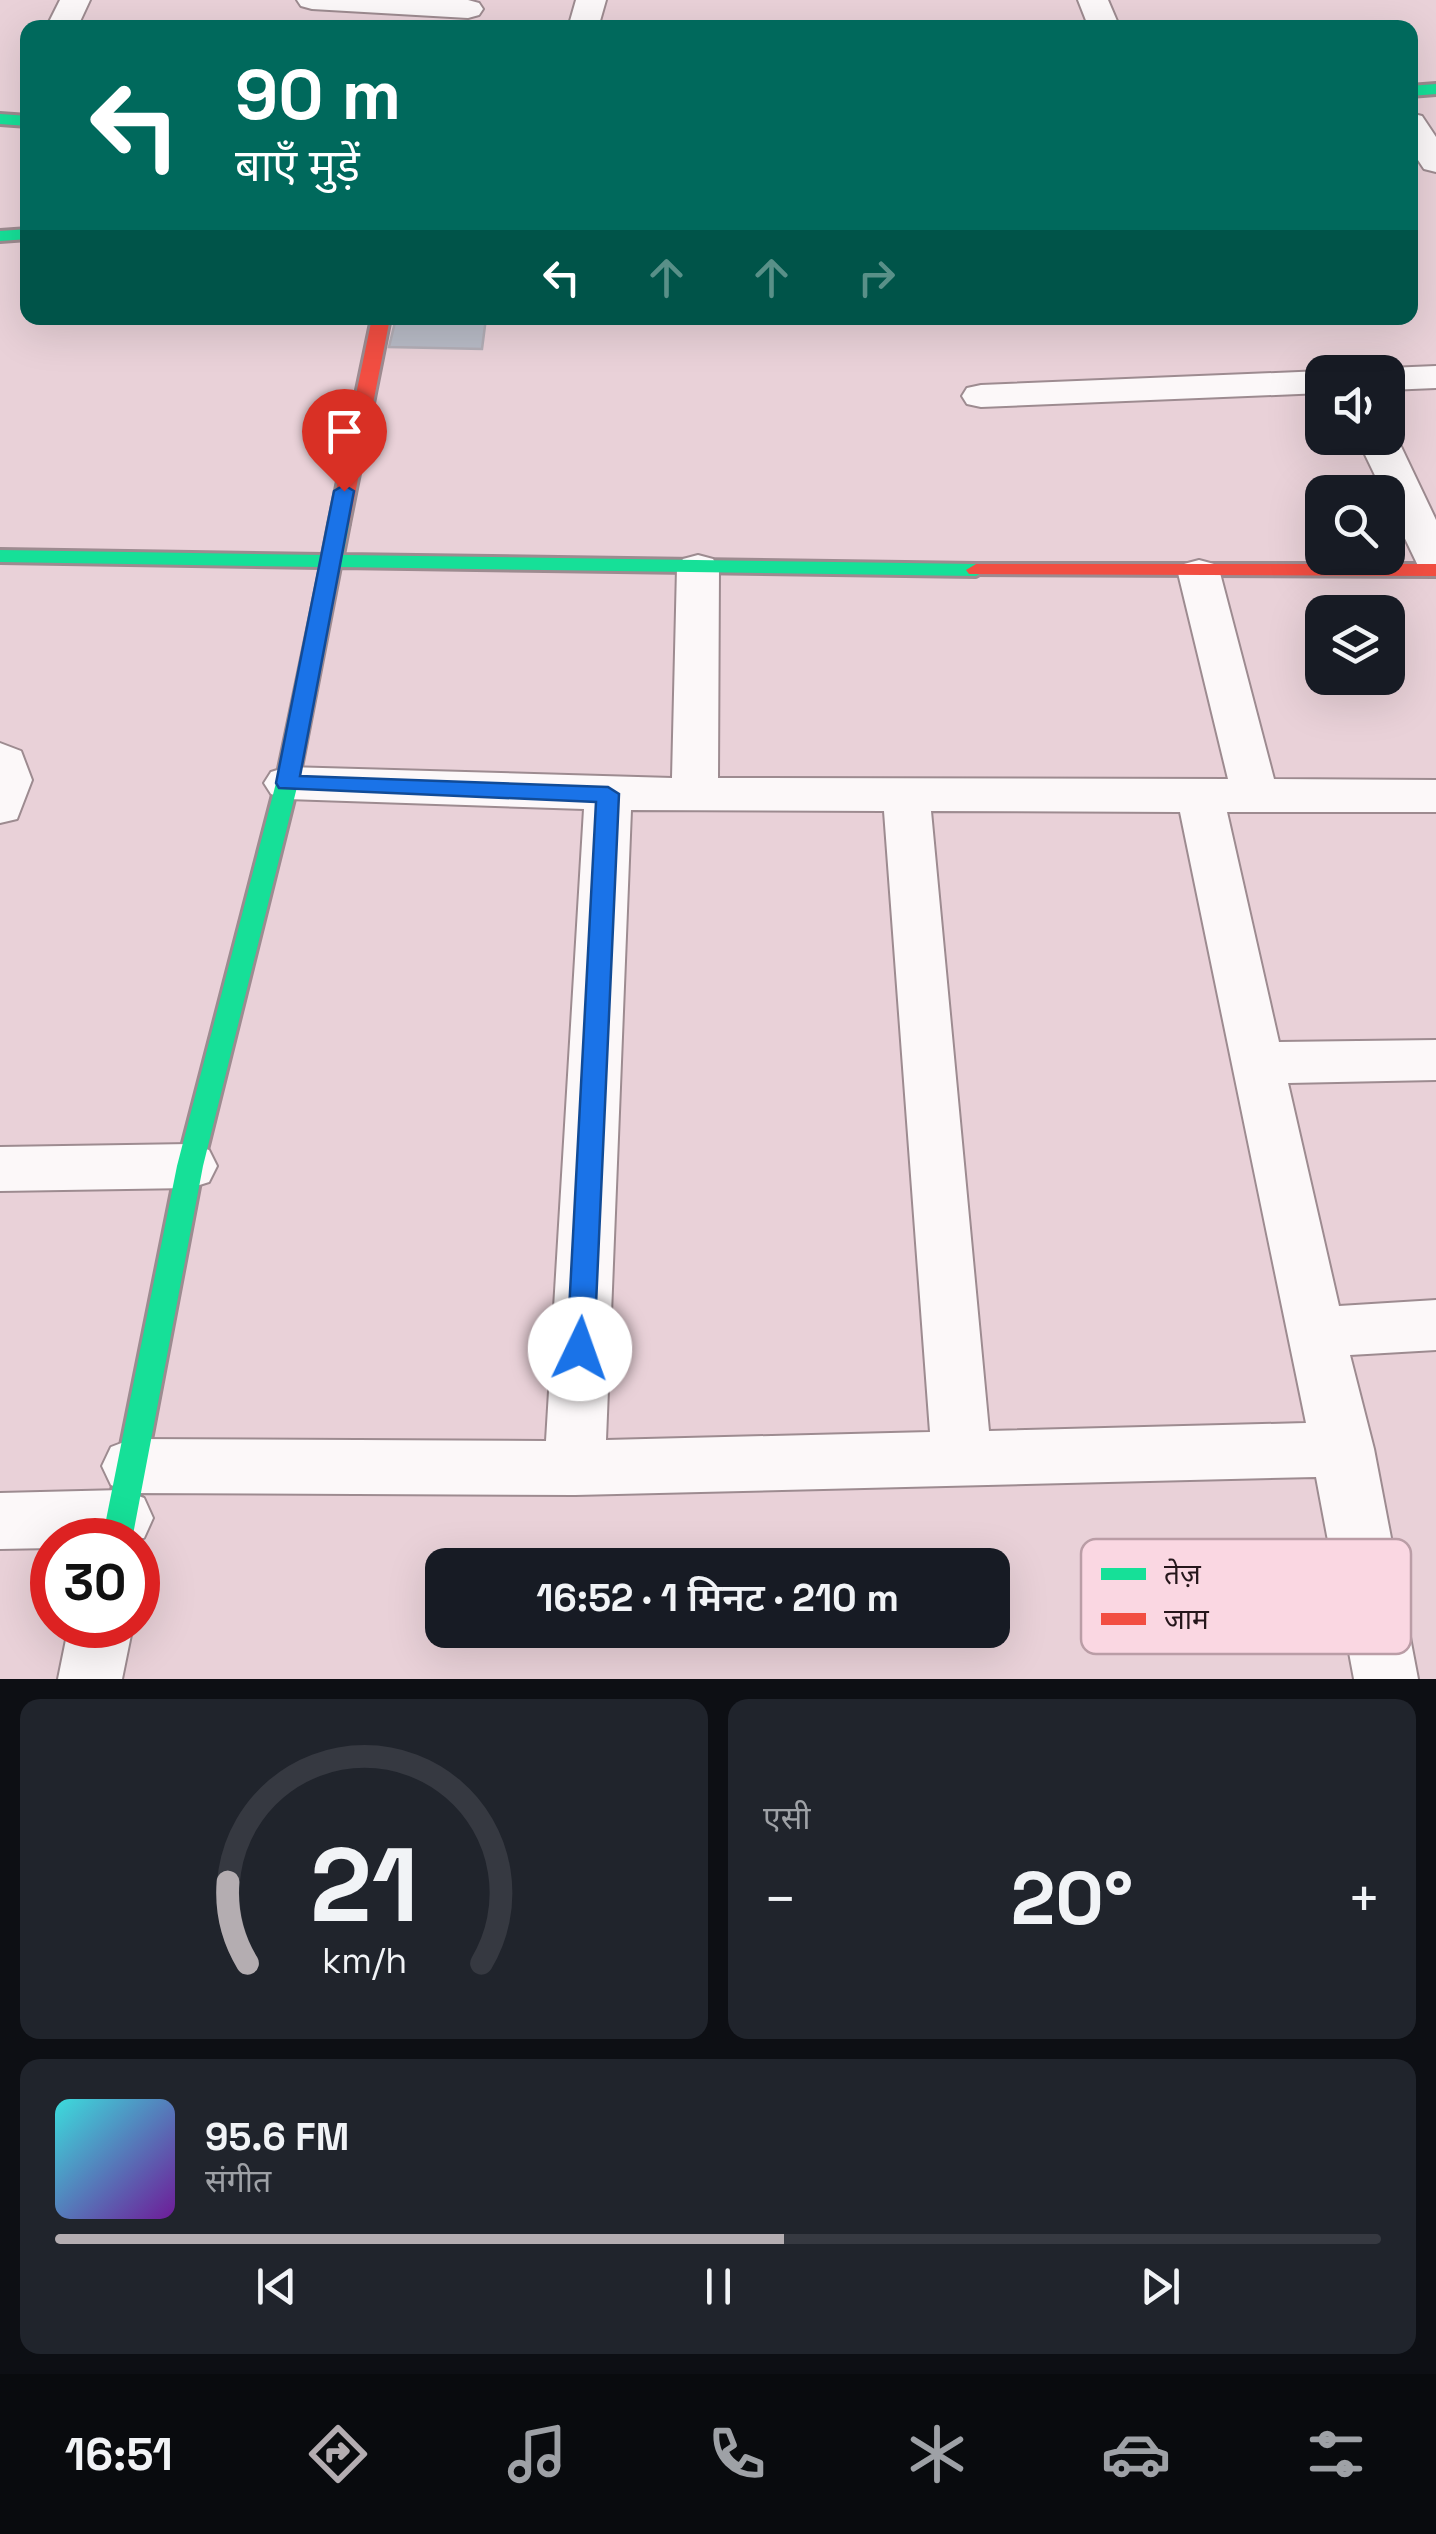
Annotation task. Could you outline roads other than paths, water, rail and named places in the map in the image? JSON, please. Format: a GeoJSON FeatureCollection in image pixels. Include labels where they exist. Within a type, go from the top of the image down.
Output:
{"type":"FeatureCollection","features":[{"type":"Feature","properties":{"kind":"street"},"geometry":{"type":"LineString","coordinates":[[312,0],[468,9]]}},
{"type":"Feature","properties":{"kind":"street"},"geometry":{"type":"LineString","coordinates":[[1418,136],[1436,162]]}},
{"type":"Feature","properties":{"kind":"street"},"geometry":{"type":"LineString","coordinates":[[124,1508],[190,1166],[287,783],[380,325]]}},
{"type":"Feature","properties":{"kind":"street"},"geometry":{"type":"LineString","coordinates":[[1405,378],[1436,377]]}},
{"type":"Feature","properties":{"kind":"street"},"geometry":{"type":"LineString","coordinates":[[981,396],[1305,383]]}},
{"type":"Feature","properties":{"kind":"street"},"geometry":{"type":"LineString","coordinates":[[0,556],[1198,573],[1436,567],[1385,455]]}},
{"type":"Feature","properties":{"kind":"street"},"geometry":{"type":"LineString","coordinates":[[695,794],[698,568]]}},
{"type":"Feature","properties":{"kind":"street"},"geometry":{"type":"LineString","coordinates":[[1198,573],[1255,796]]}},
{"type":"Feature","properties":{"kind":"street"},"geometry":{"type":"LineString","coordinates":[[0,759],[5,762],[10,780],[0,807]]}},
{"type":"Feature","properties":{"kind":"street"},"geometry":{"type":"LineString","coordinates":[[287,783],[608,794],[1436,796]]}},
{"type":"Feature","properties":{"kind":"street"},"geometry":{"type":"LineString","coordinates":[[575,1468],[608,794]]}},
{"type":"Feature","properties":{"kind":"street"},"geometry":{"type":"LineString","coordinates":[[1200,794],[1360,1539]]}},
{"type":"Feature","properties":{"kind":"street"},"geometry":{"type":"LineString","coordinates":[[906,796],[962,1460]]}},
{"type":"Feature","properties":{"kind":"street"},"geometry":{"type":"LineString","coordinates":[[1256,1063],[1436,1060]]}},
{"type":"Feature","properties":{"kind":"street"},"geometry":{"type":"LineString","coordinates":[[0,1169],[190,1166]]}},
{"type":"Feature","properties":{"kind":"street"},"geometry":{"type":"LineString","coordinates":[[1316,1332],[1436,1325]]}},
{"type":"Feature","properties":{"kind":"street"},"geometry":{"type":"LineString","coordinates":[[0,1521],[575,1468],[1344,1449]]}},
{"type":"Feature","properties":{"kind":"street"},"geometry":{"type":"LineString","coordinates":[[90,1679],[96,1648]]}},
{"type":"Feature","properties":{"kind":"street"},"geometry":{"type":"LineString","coordinates":[[1381,1654],[1386,1679]]}}]}
